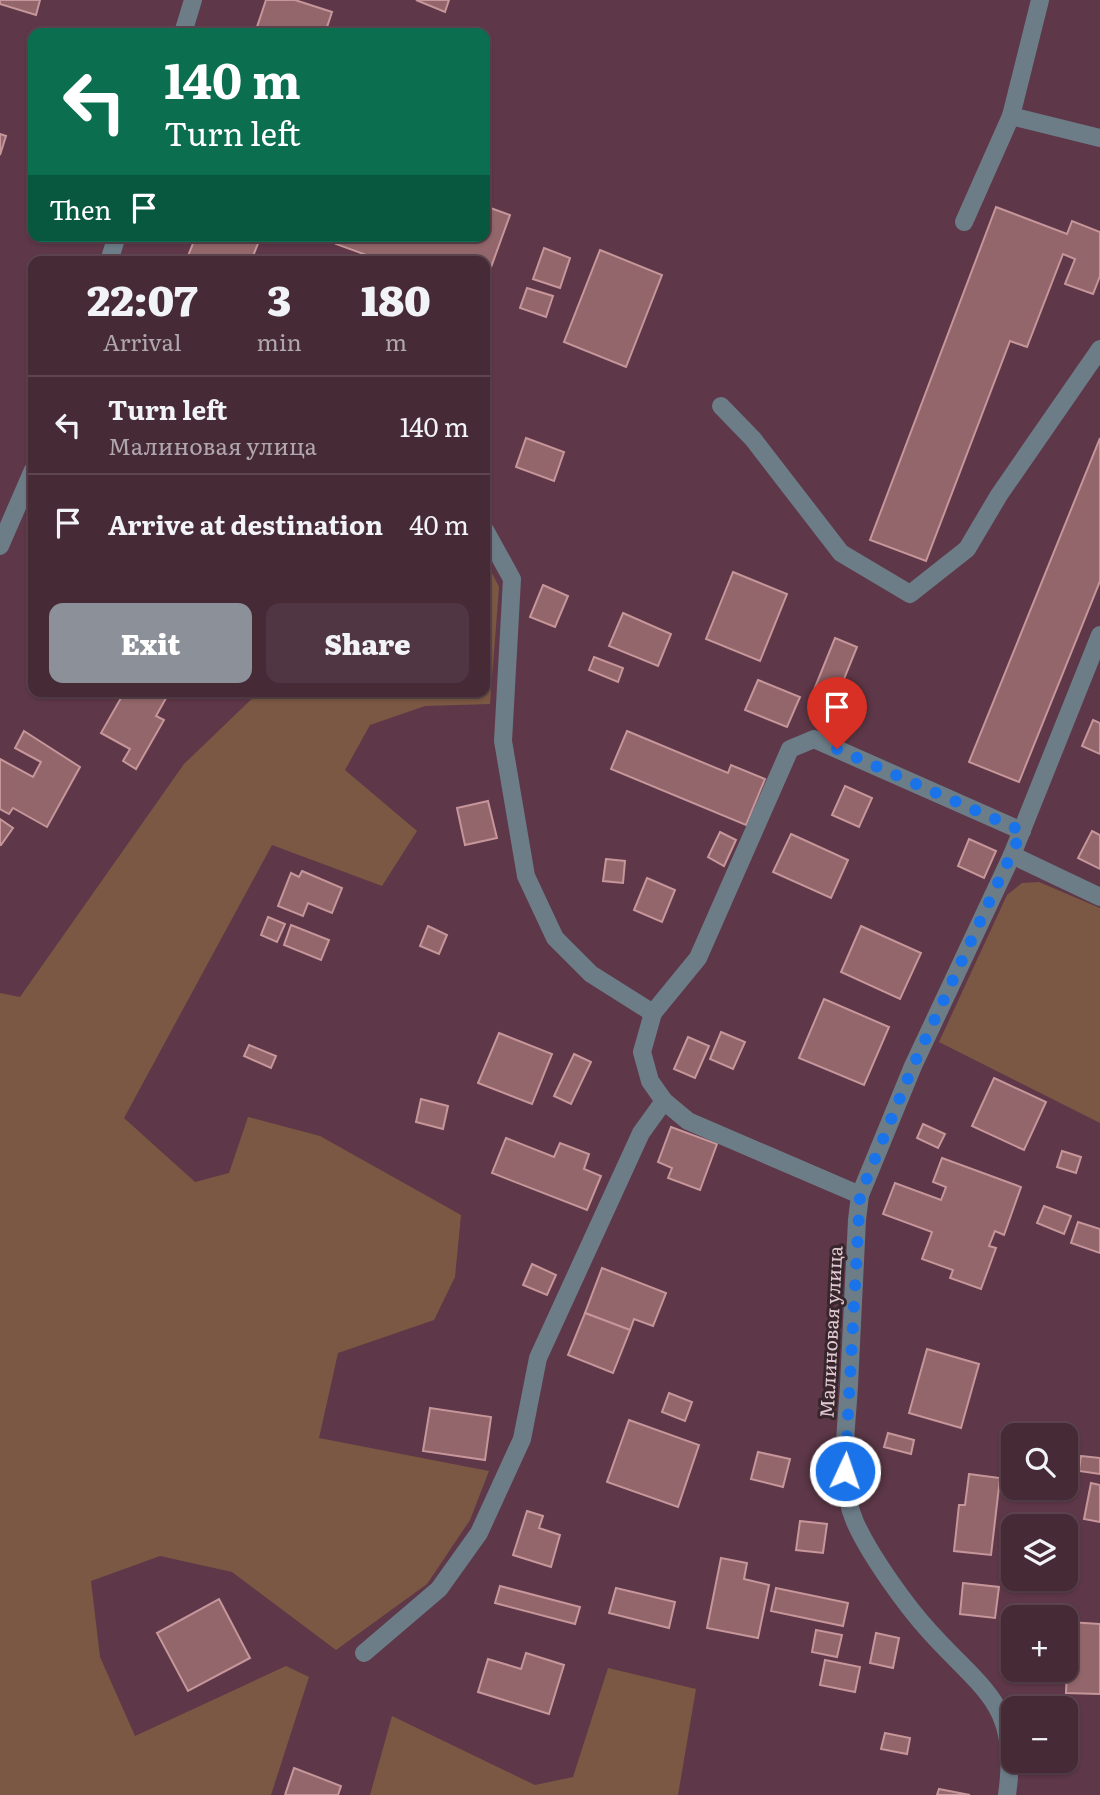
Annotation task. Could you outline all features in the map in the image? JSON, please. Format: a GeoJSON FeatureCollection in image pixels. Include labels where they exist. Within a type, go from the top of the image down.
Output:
{"type":"FeatureCollection","features":[{"type":"Feature","properties":{"kind":"street"},"geometry":{"type":"LineString","coordinates":[[185,28],[193,0]]}},
{"type":"Feature","properties":{"kind":"street"},"geometry":{"type":"LineString","coordinates":[[964,222],[1011,116],[1040,0]]}},
{"type":"Feature","properties":{"kind":"street"},"geometry":{"type":"LineString","coordinates":[[1011,116],[1100,138]]}},
{"type":"Feature","properties":{"kind":"street"},"geometry":{"type":"LineString","coordinates":[[722,405],[753,439],[841,553],[910,594],[967,549],[999,495],[1100,349]]}},
{"type":"Feature","properties":{"kind":"street"},"geometry":{"type":"LineString","coordinates":[[0,546],[28,482]]}},
{"type":"Feature","properties":{"kind":"street"},"geometry":{"type":"LineString","coordinates":[[490,539],[512,579],[503,741],[526,876],[555,938],[591,974],[653,1013]]}},
{"type":"Feature","properties":{"kind":"street","name":"Малиновая улица"},"geometry":{"type":"LineString","coordinates":[[1007,1795],[1011,1770],[1007,1729],[996,1702],[975,1675],[929,1631],[872,1552],[854,1520],[845,1471],[860,1195],[913,1066],[1012,855],[1100,635]]}},
{"type":"Feature","properties":{"kind":"street"},"geometry":{"type":"LineString","coordinates":[[860,1195],[688,1121],[664,1101],[650,1081],[642,1052],[653,1013],[698,958],[790,749],[814,739],[1022,831]]}},
{"type":"Feature","properties":{"kind":"street"},"geometry":{"type":"LineString","coordinates":[[1012,855],[1100,897]]}},
{"type":"Feature","properties":{"kind":"street"},"geometry":{"type":"LineString","coordinates":[[364,1653],[439,1589],[479,1533],[522,1438],[538,1358],[641,1133],[664,1101]]}},
{"type":"Feature","properties":{"kind":"shaded area"},"geometry":{"type":"Polygon","coordinates":[[[490,569],[499,587],[490,704],[425,706],[370,725],[345,770],[417,831],[382,886],[272,845],[124,1118],[195,1182],[229,1173],[248,1117],[320,1136],[461,1215],[455,1277],[434,1320],[338,1353],[319,1438],[489,1471],[470,1520],[427,1584],[336,1650],[232,1572],[160,1556],[91,1581],[100,1657],[135,1736],[286,1666],[309,1677],[271,1795],[0,1795],[0,993],[20,997],[184,764],[254,697],[490,697],[490,569]]]}},
{"type":"Feature","properties":{"kind":"shaded area"},"geometry":{"type":"Polygon","coordinates":[[[1039,882],[1100,908],[1100,1123],[939,1042],[1007,895],[1022,883],[1039,882]]]}},
{"type":"Feature","properties":{"kind":"shaded area"},"geometry":{"type":"Polygon","coordinates":[[[608,1668],[696,1689],[678,1795],[370,1795],[392,1716],[535,1785],[573,1777],[608,1668]]]}},
{"type":"Feature","properties":{"kind":"building"},"geometry":{"type":"Polygon","coordinates":[[[0,0],[40,0],[36,15],[0,4],[0,0]]]}},
{"type":"Feature","properties":{"kind":"building"},"geometry":{"type":"Polygon","coordinates":[[[266,0],[295,0],[332,12],[327,28],[257,28],[266,0]]]}},
{"type":"Feature","properties":{"kind":"building"},"geometry":{"type":"Polygon","coordinates":[[[416,0],[449,0],[445,12],[416,0]]]}},
{"type":"Feature","properties":{"kind":"building"},"geometry":{"type":"Polygon","coordinates":[[[0,134],[6,136],[0,155],[0,134]]]}},
{"type":"Feature","properties":{"kind":"building"},"geometry":{"type":"Polygon","coordinates":[[[996,207],[1067,234],[1072,221],[1100,232],[1100,276],[1093,294],[1065,284],[1075,259],[1063,254],[1027,347],[1010,341],[926,561],[870,540],[996,207]]]}},
{"type":"Feature","properties":{"kind":"building"},"geometry":{"type":"Polygon","coordinates":[[[490,208],[510,215],[490,270],[490,256],[369,256],[336,244],[490,242],[490,208]]]}},
{"type":"Feature","properties":{"kind":"building"},"geometry":{"type":"Polygon","coordinates":[[[194,242],[259,242],[253,256],[188,256],[194,242]]]}},
{"type":"Feature","properties":{"kind":"building"},"geometry":{"type":"Polygon","coordinates":[[[544,248],[570,258],[560,288],[533,279],[544,248]]]}},
{"type":"Feature","properties":{"kind":"building"},"geometry":{"type":"Polygon","coordinates":[[[600,250],[662,275],[626,367],[564,342],[600,250]]]}},
{"type":"Feature","properties":{"kind":"building"},"geometry":{"type":"Polygon","coordinates":[[[527,288],[553,296],[546,317],[520,308],[527,288]]]}},
{"type":"Feature","properties":{"kind":"building"},"geometry":{"type":"Polygon","coordinates":[[[526,438],[564,452],[554,481],[516,467],[526,438]]]}},
{"type":"Feature","properties":{"kind":"building"},"geometry":{"type":"Polygon","coordinates":[[[1100,438],[1100,581],[1019,782],[969,762],[1100,438]]]}},
{"type":"Feature","properties":{"kind":"building"},"geometry":{"type":"Polygon","coordinates":[[[733,572],[787,594],[760,661],[706,639],[733,572]]]}},
{"type":"Feature","properties":{"kind":"building"},"geometry":{"type":"Polygon","coordinates":[[[543,585],[568,596],[555,627],[530,617],[543,585]]]}},
{"type":"Feature","properties":{"kind":"building"},"geometry":{"type":"Polygon","coordinates":[[[623,613],[671,634],[658,666],[609,646],[623,613]]]}},
{"type":"Feature","properties":{"kind":"building"},"geometry":{"type":"Polygon","coordinates":[[[835,638],[857,647],[831,711],[809,702],[835,638]]]}},
{"type":"Feature","properties":{"kind":"building"},"geometry":{"type":"Polygon","coordinates":[[[594,657],[623,668],[618,682],[589,670],[594,657]]]}},
{"type":"Feature","properties":{"kind":"building"},"geometry":{"type":"Polygon","coordinates":[[[758,680],[800,697],[787,727],[745,710],[758,680]]]}},
{"type":"Feature","properties":{"kind":"building"},"geometry":{"type":"Polygon","coordinates":[[[122,697],[167,697],[156,716],[164,720],[136,769],[123,761],[130,749],[101,733],[122,697]]]}},
{"type":"Feature","properties":{"kind":"building"},"geometry":{"type":"Polygon","coordinates":[[[1093,720],[1100,723],[1100,754],[1082,746],[1093,720]]]}},
{"type":"Feature","properties":{"kind":"building"},"geometry":{"type":"Polygon","coordinates":[[[24,731],[80,767],[47,827],[13,808],[9,814],[0,809],[0,759],[33,777],[41,762],[15,748],[24,731]]]}},
{"type":"Feature","properties":{"kind":"building"},"geometry":{"type":"Polygon","coordinates":[[[627,731],[728,773],[731,765],[765,779],[746,825],[611,769],[627,731]]]}},
{"type":"Feature","properties":{"kind":"building"},"geometry":{"type":"Polygon","coordinates":[[[845,786],[872,798],[859,827],[832,815],[845,786]]]}},
{"type":"Feature","properties":{"kind":"building"},"geometry":{"type":"Polygon","coordinates":[[[488,801],[497,838],[465,845],[457,808],[488,801]]]}},
{"type":"Feature","properties":{"kind":"building"},"geometry":{"type":"Polygon","coordinates":[[[0,819],[13,828],[1,845],[0,845],[0,819]]]}},
{"type":"Feature","properties":{"kind":"building"},"geometry":{"type":"Polygon","coordinates":[[[1092,831],[1100,835],[1100,869],[1078,858],[1092,831]]]}},
{"type":"Feature","properties":{"kind":"building"},"geometry":{"type":"Polygon","coordinates":[[[720,832],[736,840],[724,866],[708,857],[720,832]]]}},
{"type":"Feature","properties":{"kind":"building"},"geometry":{"type":"Polygon","coordinates":[[[791,834],[848,860],[831,898],[773,872],[791,834]]]}},
{"type":"Feature","properties":{"kind":"building"},"geometry":{"type":"Polygon","coordinates":[[[969,839],[996,851],[984,878],[958,866],[969,839]]]}},
{"type":"Feature","properties":{"kind":"building"},"geometry":{"type":"Polygon","coordinates":[[[606,859],[625,861],[623,883],[603,881],[606,859]]]}},
{"type":"Feature","properties":{"kind":"building"},"geometry":{"type":"Polygon","coordinates":[[[302,871],[342,888],[332,913],[308,903],[303,916],[278,906],[291,873],[299,877],[302,871]]]}},
{"type":"Feature","properties":{"kind":"building"},"geometry":{"type":"Polygon","coordinates":[[[647,878],[675,890],[662,922],[634,910],[647,878]]]}},
{"type":"Feature","properties":{"kind":"building"},"geometry":{"type":"Polygon","coordinates":[[[268,917],[285,924],[277,942],[261,935],[268,917]]]}},
{"type":"Feature","properties":{"kind":"building"},"geometry":{"type":"Polygon","coordinates":[[[291,925],[329,940],[321,960],[284,945],[291,925]]]}},
{"type":"Feature","properties":{"kind":"building"},"geometry":{"type":"Polygon","coordinates":[[[428,926],[447,935],[439,954],[420,946],[428,926]]]}},
{"type":"Feature","properties":{"kind":"building"},"geometry":{"type":"Polygon","coordinates":[[[861,926],[921,953],[900,999],[841,972],[861,926]]]}},
{"type":"Feature","properties":{"kind":"building"},"geometry":{"type":"Polygon","coordinates":[[[824,999],[889,1027],[864,1085],[799,1058],[824,999]]]}},
{"type":"Feature","properties":{"kind":"building"},"geometry":{"type":"Polygon","coordinates":[[[721,1032],[745,1042],[733,1069],[710,1059],[721,1032]]]}},
{"type":"Feature","properties":{"kind":"building"},"geometry":{"type":"Polygon","coordinates":[[[499,1033],[552,1054],[532,1104],[478,1083],[499,1033]]]}},
{"type":"Feature","properties":{"kind":"building"},"geometry":{"type":"Polygon","coordinates":[[[688,1037],[709,1046],[695,1078],[674,1069],[688,1037]]]}},
{"type":"Feature","properties":{"kind":"building"},"geometry":{"type":"Polygon","coordinates":[[[249,1045],[276,1056],[271,1068],[244,1056],[249,1045]]]}},
{"type":"Feature","properties":{"kind":"building"},"geometry":{"type":"Polygon","coordinates":[[[574,1054],[591,1062],[571,1104],[554,1096],[574,1054]]]}},
{"type":"Feature","properties":{"kind":"building"},"geometry":{"type":"Polygon","coordinates":[[[994,1078],[1046,1102],[1024,1150],[972,1126],[994,1078]]]}},
{"type":"Feature","properties":{"kind":"building"},"geometry":{"type":"Polygon","coordinates":[[[421,1099],[448,1106],[443,1129],[416,1122],[421,1099]]]}},
{"type":"Feature","properties":{"kind":"building"},"geometry":{"type":"Polygon","coordinates":[[[923,1124],[945,1134],[938,1148],[917,1138],[923,1124]]]}},
{"type":"Feature","properties":{"kind":"building"},"geometry":{"type":"Polygon","coordinates":[[[671,1127],[717,1144],[700,1190],[668,1178],[672,1168],[658,1162],[671,1127]]]}},
{"type":"Feature","properties":{"kind":"building"},"geometry":{"type":"Polygon","coordinates":[[[506,1138],[554,1157],[560,1143],[589,1154],[584,1169],[601,1176],[587,1210],[492,1173],[506,1138]]]}},
{"type":"Feature","properties":{"kind":"building"},"geometry":{"type":"Polygon","coordinates":[[[1062,1151],[1081,1157],[1076,1173],[1057,1167],[1062,1151]]]}},
{"type":"Feature","properties":{"kind":"building"},"geometry":{"type":"Polygon","coordinates":[[[942,1158],[1021,1187],[1004,1235],[995,1231],[989,1246],[996,1248],[981,1289],[950,1278],[953,1270],[922,1259],[932,1232],[883,1214],[895,1183],[941,1200],[946,1187],[933,1182],[942,1158]]]}},
{"type":"Feature","properties":{"kind":"building"},"geometry":{"type":"Polygon","coordinates":[[[1044,1206],[1071,1216],[1064,1234],[1037,1223],[1044,1206]]]}},
{"type":"Feature","properties":{"kind":"building"},"geometry":{"type":"Polygon","coordinates":[[[1078,1222],[1100,1229],[1100,1253],[1071,1243],[1078,1222]]]}},
{"type":"Feature","properties":{"kind":"building"},"geometry":{"type":"Polygon","coordinates":[[[532,1264],[556,1275],[547,1295],[523,1285],[532,1264]]]}},
{"type":"Feature","properties":{"kind":"building"},"geometry":{"type":"Polygon","coordinates":[[[602,1268],[666,1293],[653,1326],[634,1319],[630,1330],[585,1313],[602,1268]]]}},
{"type":"Feature","properties":{"kind":"building"},"geometry":{"type":"Polygon","coordinates":[[[585,1313],[630,1330],[613,1373],[568,1355],[585,1313]]]}},
{"type":"Feature","properties":{"kind":"building"},"geometry":{"type":"Polygon","coordinates":[[[927,1349],[979,1364],[961,1428],[909,1413],[927,1349]]]}},
{"type":"Feature","properties":{"kind":"building"},"geometry":{"type":"Polygon","coordinates":[[[669,1393],[692,1402],[685,1421],[662,1412],[669,1393]]]}},
{"type":"Feature","properties":{"kind":"building"},"geometry":{"type":"Polygon","coordinates":[[[430,1408],[491,1417],[485,1460],[423,1451],[430,1408]]]}},
{"type":"Feature","properties":{"kind":"building"},"geometry":{"type":"Polygon","coordinates":[[[629,1420],[699,1445],[678,1507],[607,1482],[629,1420]]]}},
{"type":"Feature","properties":{"kind":"building"},"geometry":{"type":"Polygon","coordinates":[[[888,1433],[914,1440],[911,1454],[884,1447],[888,1433]]]}},
{"type":"Feature","properties":{"kind":"building"},"geometry":{"type":"Polygon","coordinates":[[[758,1452],[790,1459],[783,1487],[751,1479],[758,1452]]]}},
{"type":"Feature","properties":{"kind":"building"},"geometry":{"type":"Polygon","coordinates":[[[1081,1456],[1100,1458],[1100,1474],[1079,1471],[1081,1456]]]}},
{"type":"Feature","properties":{"kind":"building"},"geometry":{"type":"Polygon","coordinates":[[[969,1474],[1000,1478],[991,1555],[954,1551],[959,1505],[965,1505],[969,1474]]]}},
{"type":"Feature","properties":{"kind":"building"},"geometry":{"type":"Polygon","coordinates":[[[1091,1483],[1100,1485],[1100,1522],[1084,1519],[1091,1483]]]}},
{"type":"Feature","properties":{"kind":"building"},"geometry":{"type":"Polygon","coordinates":[[[527,1511],[543,1516],[539,1528],[560,1535],[551,1567],[513,1555],[527,1511]]]}},
{"type":"Feature","properties":{"kind":"building"},"geometry":{"type":"Polygon","coordinates":[[[800,1521],[827,1524],[823,1553],[796,1550],[800,1521]]]}},
{"type":"Feature","properties":{"kind":"building"},"geometry":{"type":"Polygon","coordinates":[[[721,1558],[747,1563],[744,1579],[769,1585],[758,1638],[707,1628],[721,1558]]]}},
{"type":"Feature","properties":{"kind":"building"},"geometry":{"type":"Polygon","coordinates":[[[963,1583],[999,1587],[995,1618],[960,1614],[963,1583]]]}},
{"type":"Feature","properties":{"kind":"building"},"geometry":{"type":"Polygon","coordinates":[[[500,1586],[580,1607],[575,1624],[495,1603],[500,1586]]]}},
{"type":"Feature","properties":{"kind":"building"},"geometry":{"type":"Polygon","coordinates":[[[616,1588],[675,1602],[669,1628],[609,1613],[616,1588]]]}},
{"type":"Feature","properties":{"kind":"building"},"geometry":{"type":"Polygon","coordinates":[[[776,1588],[848,1603],[843,1626],[771,1611],[776,1588]]]}},
{"type":"Feature","properties":{"kind":"building"},"geometry":{"type":"Polygon","coordinates":[[[219,1599],[250,1658],[188,1691],[157,1633],[219,1599]]]}},
{"type":"Feature","properties":{"kind":"building"},"geometry":{"type":"Polygon","coordinates":[[[1078,1623],[1100,1624],[1100,1694],[1066,1693],[1066,1682],[1078,1682],[1078,1623]]]}},
{"type":"Feature","properties":{"kind":"building"},"geometry":{"type":"Polygon","coordinates":[[[816,1630],[842,1635],[837,1657],[812,1652],[816,1630]]]}},
{"type":"Feature","properties":{"kind":"building"},"geometry":{"type":"Polygon","coordinates":[[[876,1633],[899,1638],[893,1668],[870,1663],[876,1633]]]}},
{"type":"Feature","properties":{"kind":"building"},"geometry":{"type":"Polygon","coordinates":[[[526,1653],[564,1665],[549,1714],[478,1692],[488,1659],[521,1669],[526,1653]]]}},
{"type":"Feature","properties":{"kind":"building"},"geometry":{"type":"Polygon","coordinates":[[[825,1660],[860,1667],[855,1692],[820,1685],[825,1660]]]}},
{"type":"Feature","properties":{"kind":"building"},"geometry":{"type":"Polygon","coordinates":[[[885,1733],[910,1738],[907,1754],[881,1749],[885,1733]]]}},
{"type":"Feature","properties":{"kind":"building"},"geometry":{"type":"Polygon","coordinates":[[[294,1768],[341,1786],[338,1795],[285,1795],[294,1768]]]}},
{"type":"Feature","properties":{"kind":"building"},"geometry":{"type":"Polygon","coordinates":[[[939,1789],[970,1795],[937,1795],[939,1789]]]}},
{"type":"Feature","properties":{"kind":"route"},"geometry":{"type":"LineString","coordinates":[[837,749],[1022,831],[913,1066],[860,1195],[845,1471]]}}]}
